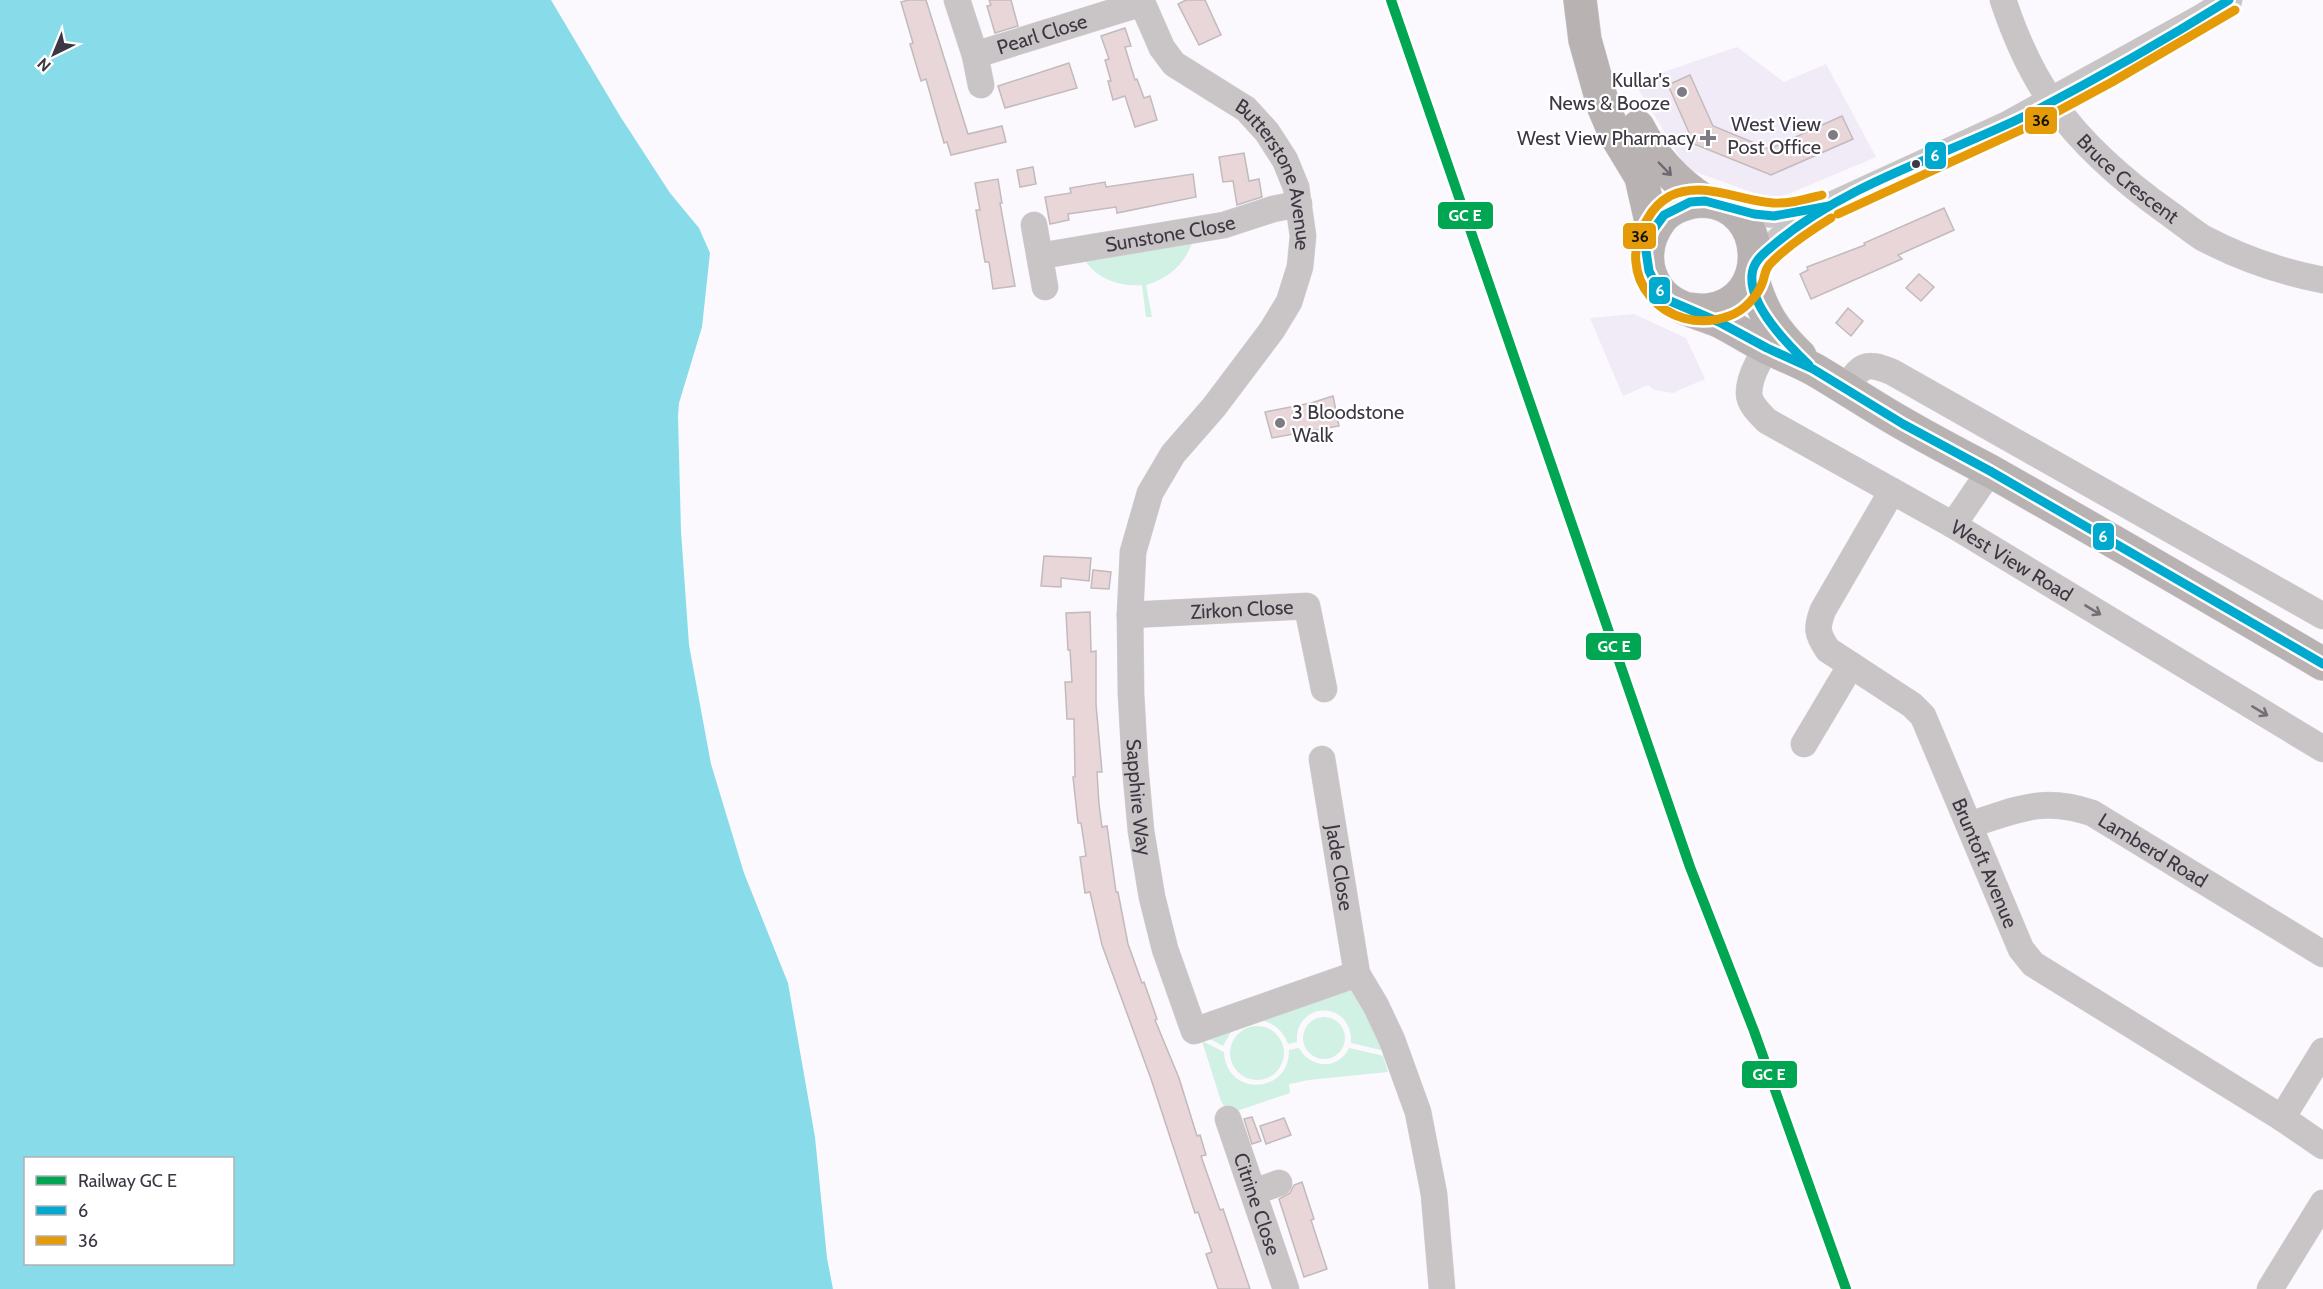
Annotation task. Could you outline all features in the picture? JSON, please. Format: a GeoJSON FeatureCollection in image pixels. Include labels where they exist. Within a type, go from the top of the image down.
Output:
{"type":"FeatureCollection","features":[{"type":"Feature","properties":{"kind":"main road"},"geometry":{"type":"LineString","coordinates":[[1580,0],[1585,40],[1604,108],[1615,134],[1641,177],[1653,230]]}},
{"type":"Feature","properties":{"kind":"main road"},"geometry":{"type":"LineString","coordinates":[[1599,0],[1602,23],[1621,93],[1640,132],[1660,164],[1686,189],[1732,211],[1749,228],[1756,255],[1754,270],[1758,299],[1769,323],[1772,340]]}},
{"type":"Feature","properties":{"kind":"main road"},"geometry":{"type":"LineString","coordinates":[[1712,203],[1690,202],[1673,209],[1664,215],[1653,230],[1647,250],[1648,271],[1658,289],[1670,301],[1719,322],[1772,340],[1813,369],[1903,424],[1990,471],[2323,664]]}},
{"type":"Feature","properties":{"kind":"main road"},"geometry":{"type":"LineString","coordinates":[[1687,309],[1708,310],[1727,304],[1740,294],[1754,270]]}},
{"type":"Feature","properties":{"kind":"street","name":"Pearl Close"},"geometry":{"type":"LineString","coordinates":[[957,0],[975,55],[981,85]]}},
{"type":"Feature","properties":{"kind":"street","name":"Bruce Crescent"},"geometry":{"type":"LineString","coordinates":[[2003,0],[2014,33],[2051,101],[2068,123],[2108,165],[2151,201],[2202,237],[2270,267],[2323,280]]}},
{"type":"Feature","properties":{"kind":"street"},"geometry":{"type":"LineString","coordinates":[[1754,270],[1783,236],[1828,206],[2008,124],[2229,0]]}},
{"type":"Feature","properties":{"kind":"street","name":"Pearl Close"},"geometry":{"type":"LineString","coordinates":[[975,55],[1141,2]]}},
{"type":"Feature","properties":{"kind":"street","name":"Butterstone Avenue"},"geometry":{"type":"LineString","coordinates":[[1141,2],[1162,48],[1174,64],[1246,109],[1267,132],[1285,160],[1296,187],[1303,236],[1300,267],[1289,302],[1272,330],[1214,407]]}},
{"type":"Feature","properties":{"kind":"street"},"geometry":{"type":"LineString","coordinates":[[1712,203],[1754,214],[1774,216],[1828,206]]}},
{"type":"Feature","properties":{"kind":"street","name":"Sunstone Close"},"geometry":{"type":"LineString","coordinates":[[1040,256],[1224,225],[1273,209],[1299,204]]}},
{"type":"Feature","properties":{"kind":"street"},"geometry":{"type":"LineString","coordinates":[[1034,225],[1045,287]]}},
{"type":"Feature","properties":{"kind":"street","name":"West View Road"},"geometry":{"type":"LineString","coordinates":[[1772,340],[1754,373],[1749,392],[1756,410],[1767,421],[1953,525],[2323,749]]}},
{"type":"Feature","properties":{"kind":"street"},"geometry":{"type":"LineString","coordinates":[[1846,389],[1859,369],[1865,366],[1876,366],[1892,372],[2323,616]]}},
{"type":"Feature","properties":{"kind":"street","name":"Sapphire Way"},"geometry":{"type":"LineString","coordinates":[[1214,407],[1173,454],[1150,493],[1133,552],[1130,615],[1135,765],[1141,831],[1152,897],[1165,949],[1194,1031],[1357,974]]}},
{"type":"Feature","properties":{"kind":"street"},"geometry":{"type":"LineString","coordinates":[[1953,525],[1990,471]]}},
{"type":"Feature","properties":{"kind":"street","name":"Bruntoft Avenue"},"geometry":{"type":"LineString","coordinates":[[1892,491],[1823,610],[1818,624],[1820,639],[1828,650],[1912,705],[1923,716],[2021,949],[2033,964],[2283,1118],[2323,1146]]}},
{"type":"Feature","properties":{"kind":"street","name":"Zirkon Close"},"geometry":{"type":"LineString","coordinates":[[1130,615],[1307,606],[1324,689]]}},
{"type":"Feature","properties":{"kind":"street"},"geometry":{"type":"LineString","coordinates":[[1804,744],[1851,665]]}},
{"type":"Feature","properties":{"kind":"street","name":"Jade Close"},"geometry":{"type":"LineString","coordinates":[[1322,759],[1357,974],[1384,1023],[1407,1077],[1418,1112],[1434,1194],[1442,1289]]}},
{"type":"Feature","properties":{"kind":"street","name":"Lamberd Road"},"geometry":{"type":"LineString","coordinates":[[1969,825],[2032,805],[2073,807],[2092,813],[2323,954]]}},
{"type":"Feature","properties":{"kind":"street"},"geometry":{"type":"LineString","coordinates":[[2283,1118],[2323,1051]]}},
{"type":"Feature","properties":{"kind":"street","name":"Citrine Close"},"geometry":{"type":"LineString","coordinates":[[1228,1119],[1286,1289]]}},
{"type":"Feature","properties":{"kind":"street"},"geometry":{"type":"LineString","coordinates":[[1254,1192],[1280,1183]]}},
{"type":"Feature","properties":{"kind":"street"},"geometry":{"type":"LineString","coordinates":[[2270,1289],[2323,1203]]}},
{"type":"Feature","properties":{"kind":"shaded area"},"geometry":{"type":"Polygon","coordinates":[[[1737,47],[1784,82],[1826,64],[1876,157],[1774,200],[1687,169],[1634,82],[1737,47]]]}},
{"type":"Feature","properties":{"kind":"shaded area"},"geometry":{"type":"Polygon","coordinates":[[[1634,314],[1686,338],[1705,379],[1673,393],[1654,390],[1648,385],[1623,396],[1590,318],[1634,314]]]}},
{"type":"Feature","properties":{"kind":"green space"},"geometry":{"type":"Polygon","coordinates":[[[1192,243],[1185,258],[1175,270],[1162,279],[1146,285],[1152,317],[1146,317],[1142,285],[1126,285],[1102,277],[1085,260],[1192,243]]]}},
{"type":"Feature","properties":{"kind":"green space"},"geometry":{"type":"Polygon","coordinates":[[[1352,986],[1385,1051],[1351,1043],[1349,1029],[1343,1019],[1334,1013],[1324,1011],[1313,1013],[1304,1019],[1299,1028],[1297,1042],[1288,1044],[1276,1027],[1256,1019],[1231,1032],[1223,1046],[1201,1034],[1352,986]]]}},
{"type":"Feature","properties":{"kind":"green space"},"geometry":{"type":"Polygon","coordinates":[[[1324,1017],[1332,1018],[1339,1023],[1344,1030],[1344,1046],[1339,1053],[1332,1058],[1324,1059],[1316,1058],[1309,1053],[1304,1046],[1303,1038],[1304,1030],[1309,1023],[1316,1018],[1324,1017]]]}},
{"type":"Feature","properties":{"kind":"green space"},"geometry":{"type":"Polygon","coordinates":[[[1257,1026],[1267,1028],[1276,1034],[1282,1043],[1284,1053],[1282,1063],[1276,1072],[1267,1078],[1257,1080],[1247,1078],[1238,1072],[1232,1063],[1230,1053],[1232,1043],[1238,1034],[1247,1028],[1257,1026]]]}},
{"type":"Feature","properties":{"kind":"green space"},"geometry":{"type":"Polygon","coordinates":[[[1202,1041],[1224,1052],[1227,1067],[1235,1077],[1246,1083],[1258,1085],[1280,1076],[1287,1065],[1289,1050],[1299,1048],[1310,1060],[1324,1064],[1338,1061],[1349,1048],[1380,1055],[1383,1056],[1388,1072],[1289,1084],[1290,1093],[1228,1114],[1221,1101],[1202,1041]]]}},
{"type":"Feature","properties":{"kind":"water"},"geometry":{"type":"Polygon","coordinates":[[[0,0],[551,0],[620,116],[670,193],[699,228],[710,253],[702,327],[679,403],[678,416],[681,531],[689,645],[711,764],[744,873],[788,983],[815,1137],[827,1258],[833,1289],[0,1289],[0,0]]]}},
{"type":"Feature","properties":{"kind":"building"},"geometry":{"type":"Polygon","coordinates":[[[926,0],[968,134],[1002,126],[1006,142],[951,155],[947,142],[944,143],[926,79],[921,81],[910,44],[913,43],[901,2],[926,0]]]}},
{"type":"Feature","properties":{"kind":"building"},"geometry":{"type":"Polygon","coordinates":[[[989,0],[1011,0],[1018,26],[995,33],[987,6],[991,5],[989,0]]]}},
{"type":"Feature","properties":{"kind":"building"},"geometry":{"type":"Polygon","coordinates":[[[1186,0],[1205,0],[1221,35],[1199,45],[1178,4],[1186,0]]]}},
{"type":"Feature","properties":{"kind":"building"},"geometry":{"type":"Polygon","coordinates":[[[1125,28],[1131,46],[1125,47],[1135,80],[1137,79],[1144,98],[1150,96],[1157,120],[1135,127],[1125,96],[1113,100],[1105,60],[1109,59],[1101,36],[1125,28]]]}},
{"type":"Feature","properties":{"kind":"building"},"geometry":{"type":"Polygon","coordinates":[[[1069,63],[1077,88],[1005,108],[998,86],[1069,63]]]}},
{"type":"Feature","properties":{"kind":"building"},"geometry":{"type":"Polygon","coordinates":[[[1690,75],[1713,126],[1769,149],[1842,116],[1853,139],[1771,175],[1694,144],[1668,85],[1690,75]]]}},
{"type":"Feature","properties":{"kind":"building"},"geometry":{"type":"Polygon","coordinates":[[[1244,153],[1249,181],[1259,179],[1262,197],[1237,205],[1233,181],[1223,182],[1219,157],[1244,153]]]}},
{"type":"Feature","properties":{"kind":"building"},"geometry":{"type":"Polygon","coordinates":[[[1033,167],[1036,184],[1020,187],[1017,170],[1033,167]]]}},
{"type":"Feature","properties":{"kind":"building"},"geometry":{"type":"Polygon","coordinates":[[[1193,174],[1196,197],[1117,213],[1116,207],[1068,214],[1069,220],[1050,224],[1045,197],[1071,193],[1070,188],[1105,182],[1106,187],[1193,174]]]}},
{"type":"Feature","properties":{"kind":"building"},"geometry":{"type":"Polygon","coordinates":[[[998,179],[1015,286],[993,289],[989,262],[985,262],[976,210],[980,210],[975,183],[998,179]]]}},
{"type":"Feature","properties":{"kind":"building"},"geometry":{"type":"Polygon","coordinates":[[[1944,208],[1954,230],[1898,255],[1902,259],[1811,299],[1800,274],[1808,270],[1807,267],[1865,245],[1864,243],[1944,208]]]}},
{"type":"Feature","properties":{"kind":"building"},"geometry":{"type":"Polygon","coordinates":[[[1919,274],[1934,287],[1921,301],[1906,288],[1919,274]]]}},
{"type":"Feature","properties":{"kind":"building"},"geometry":{"type":"Polygon","coordinates":[[[1848,308],[1863,321],[1851,336],[1836,323],[1848,308]]]}},
{"type":"Feature","properties":{"kind":"building"},"geometry":{"type":"Polygon","coordinates":[[[1333,396],[1339,426],[1272,438],[1265,412],[1333,396]]]}},
{"type":"Feature","properties":{"kind":"building"},"geometry":{"type":"Polygon","coordinates":[[[1044,556],[1091,558],[1089,581],[1061,578],[1061,587],[1041,586],[1044,556]]]}},
{"type":"Feature","properties":{"kind":"building"},"geometry":{"type":"Polygon","coordinates":[[[1093,570],[1111,572],[1109,589],[1091,588],[1093,570]]]}},
{"type":"Feature","properties":{"kind":"building"},"geometry":{"type":"Polygon","coordinates":[[[1090,612],[1091,652],[1096,651],[1096,704],[1102,772],[1097,772],[1099,804],[1102,827],[1107,826],[1116,892],[1118,892],[1128,944],[1179,1078],[1197,1136],[1200,1135],[1206,1155],[1201,1156],[1220,1210],[1223,1209],[1250,1289],[1218,1289],[1206,1254],[1212,1252],[1198,1212],[1195,1213],[1151,1079],[1102,945],[1090,892],[1085,893],[1080,857],[1086,856],[1081,823],[1078,823],[1073,777],[1075,777],[1074,719],[1067,719],[1065,682],[1072,682],[1066,613],[1090,612]]]}},
{"type":"Feature","properties":{"kind":"building"},"geometry":{"type":"Polygon","coordinates":[[[1252,1117],[1261,1141],[1252,1144],[1244,1119],[1252,1117]]]}},
{"type":"Feature","properties":{"kind":"building"},"geometry":{"type":"Polygon","coordinates":[[[1284,1118],[1291,1135],[1266,1144],[1260,1126],[1284,1118]]]}},
{"type":"Feature","properties":{"kind":"building"},"geometry":{"type":"Polygon","coordinates":[[[1302,1182],[1314,1219],[1311,1220],[1327,1269],[1304,1277],[1279,1199],[1290,1193],[1294,1185],[1302,1182]]]}},
{"type":"Feature","properties":{"kind":"transit line"},"geometry":{"type":"LineString","coordinates":[[1391,0],[1690,867],[1754,1031],[1846,1289]]}},
{"type":"Feature","properties":{"kind":"transit line","name":"6"},"geometry":{"type":"LineString","coordinates":[[1809,365],[1763,312],[1753,287],[1752,275],[1757,261],[1776,243],[1805,221],[1835,203],[1899,171],[2031,113],[2229,0]]}},
{"type":"Feature","properties":{"kind":"transit line","name":"36"},"geometry":{"type":"LineString","coordinates":[[1838,214],[2038,122],[2112,82],[2235,10]]}},
{"type":"Feature","properties":{"kind":"transit line","name":"36"},"geometry":{"type":"LineString","coordinates":[[1822,195],[1779,203],[1696,190],[1670,196],[1652,211],[1638,240],[1636,261],[1640,280],[1651,297],[1666,310],[1684,318],[1706,321],[1729,316],[1740,311],[1754,297],[1761,287],[1767,268],[1777,257],[1831,218]]}},
{"type":"Feature","properties":{"kind":"transit line","name":"6"},"geometry":{"type":"LineString","coordinates":[[1829,206],[1774,216],[1754,214],[1705,201],[1690,202],[1664,215],[1653,230],[1646,251],[1649,271],[1658,289],[1670,301],[1719,322],[1813,369],[1903,424],[1990,471],[2323,664]]}},
{"type":"Feature","properties":{"kind":"place","name":"Kullar's News & Booze"},"geometry":{"type":"Point","coordinates":[1682,92]}},
{"type":"Feature","properties":{"kind":"place","name":"West View Post Office"},"geometry":{"type":"Point","coordinates":[1833,135]}},
{"type":"Feature","properties":{"kind":"place","name":"West View Pharmacy"},"geometry":{"type":"Point","coordinates":[1708,138]}},
{"type":"Feature","properties":{"kind":"place","name":"3 Bloodstone Walk"},"geometry":{"type":"Point","coordinates":[1280,423]}}]}
